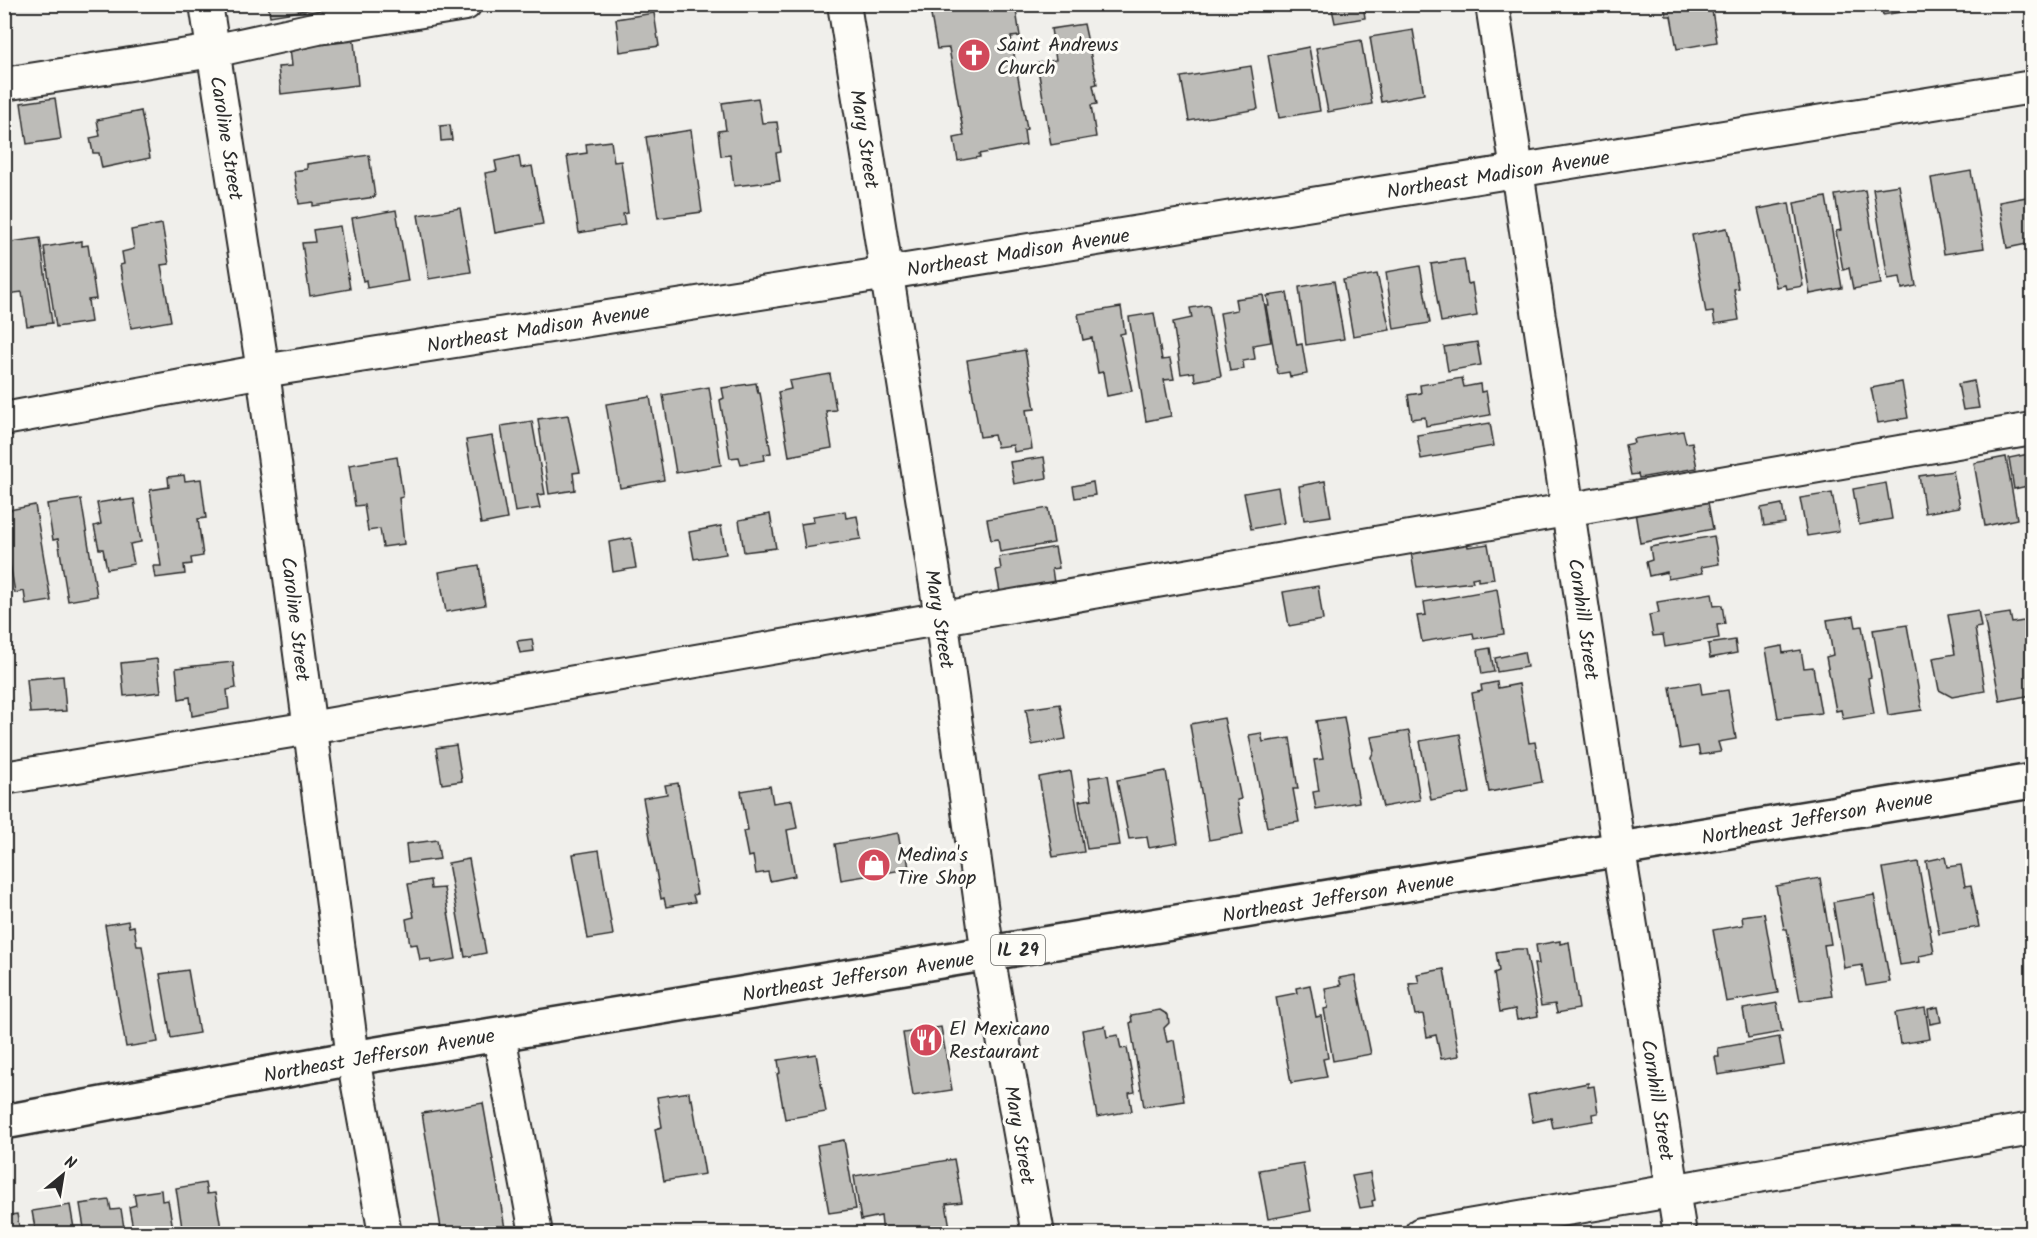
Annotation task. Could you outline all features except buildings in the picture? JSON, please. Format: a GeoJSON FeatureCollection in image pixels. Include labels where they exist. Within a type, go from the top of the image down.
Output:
{"type":"FeatureCollection","features":[{"type":"Feature","properties":{"kind":"main road","name":"Northeast Jefferson Avenue"},"geometry":{"type":"LineString","coordinates":[[4,1122],[353,1058],[1619,851],[2032,781]]}},
{"type":"Feature","properties":{"kind":"street","name":"Caroline Street"},"geometry":{"type":"LineString","coordinates":[[206,4],[263,371],[353,1058],[385,1233]]}},
{"type":"Feature","properties":{"kind":"street"},"geometry":{"type":"LineString","coordinates":[[4,84],[213,51],[318,28],[465,4]]}},
{"type":"Feature","properties":{"kind":"street","name":"Mary Street"},"geometry":{"type":"LineString","coordinates":[[844,4],[941,617],[988,954],[1038,1233]]}},
{"type":"Feature","properties":{"kind":"street","name":"Cornhill Street"},"geometry":{"type":"LineString","coordinates":[[1492,4],[1519,171],[1619,851],[1680,1233]]}},
{"type":"Feature","properties":{"kind":"street","name":"Northeast Madison Avenue"},"geometry":{"type":"LineString","coordinates":[[4,419],[263,371],[886,273],[2032,87]]}},
{"type":"Feature","properties":{"kind":"street"},"geometry":{"type":"LineString","coordinates":[[4,778],[310,729],[941,617],[1569,512],[2032,429]]}},
{"type":"Feature","properties":{"kind":"street"},"geometry":{"type":"LineString","coordinates":[[499,1035],[535,1228]]}},
{"type":"Feature","properties":{"kind":"street"},"geometry":{"type":"LineString","coordinates":[[1421,1233],[2032,1129]]}},
{"type":"Feature","properties":{"kind":"place","name":"Saint Andrews Church"},"geometry":{"type":"Point","coordinates":[974,55]}},
{"type":"Feature","properties":{"kind":"place","name":"Medina's Tire Shop"},"geometry":{"type":"Point","coordinates":[874,865]}},
{"type":"Feature","properties":{"kind":"place","name":"El Mexicano Restaurant"},"geometry":{"type":"Point","coordinates":[926,1040]}}]}
